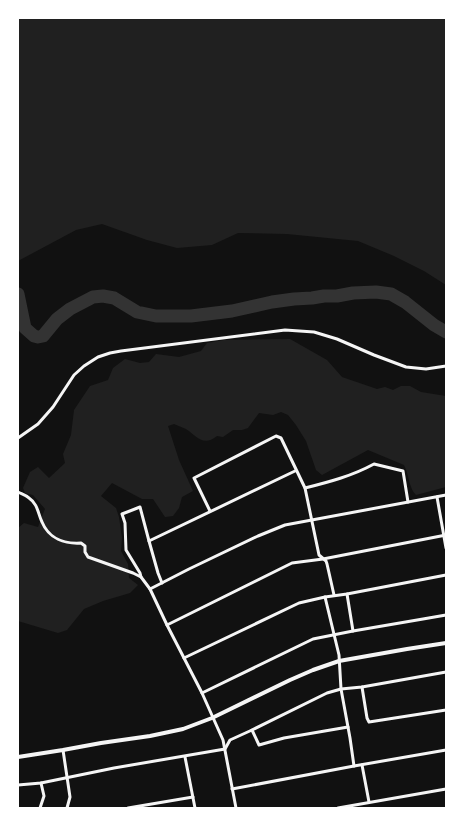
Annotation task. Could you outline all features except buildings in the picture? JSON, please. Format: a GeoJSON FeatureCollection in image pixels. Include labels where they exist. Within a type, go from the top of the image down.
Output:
{"type":"FeatureCollection","features":[{"type":"Feature","properties":{"kind":"street"},"geometry":{"type":"LineString","coordinates":[[18,438],[38,424],[54,407],[74,374],[98,357],[121,351],[285,330],[314,332],[337,338],[374,355],[406,367],[426,369],[446,366]]}},
{"type":"Feature","properties":{"kind":"street"},"geometry":{"type":"LineString","coordinates":[[210,512],[194,478],[276,436],[281,438],[304,488],[319,555],[327,564],[334,595]]}},
{"type":"Feature","properties":{"kind":"street"},"geometry":{"type":"LineString","coordinates":[[304,488],[350,476],[374,464],[403,471],[408,502]]}},
{"type":"Feature","properties":{"kind":"street"},"geometry":{"type":"LineString","coordinates":[[149,541],[296,471]]}},
{"type":"Feature","properties":{"kind":"street"},"geometry":{"type":"LineString","coordinates":[[18,492],[30,498],[35,504],[39,511],[42,523],[52,536],[58,540],[81,543],[85,546],[85,552],[88,557],[141,577]]}},
{"type":"Feature","properties":{"kind":"street"},"geometry":{"type":"LineString","coordinates":[[150,589],[265,533],[285,525],[446,495]]}},
{"type":"Feature","properties":{"kind":"street"},"geometry":{"type":"LineString","coordinates":[[437,497],[446,548]]}},
{"type":"Feature","properties":{"kind":"street"},"geometry":{"type":"LineString","coordinates":[[162,583],[140,507],[122,514],[125,524],[126,550],[141,577],[150,589],[202,693],[222,740],[236,808]]}},
{"type":"Feature","properties":{"kind":"street"},"geometry":{"type":"LineString","coordinates":[[167,625],[292,563],[323,559],[445,536]]}},
{"type":"Feature","properties":{"kind":"street"},"geometry":{"type":"LineString","coordinates":[[184,658],[299,603],[334,595],[347,594],[446,575]]}},
{"type":"Feature","properties":{"kind":"street"},"geometry":{"type":"LineString","coordinates":[[347,594],[353,630]]}},
{"type":"Feature","properties":{"kind":"street"},"geometry":{"type":"LineString","coordinates":[[325,597],[339,655],[341,689],[354,766]]}},
{"type":"Feature","properties":{"kind":"street"},"geometry":{"type":"LineString","coordinates":[[202,693],[313,639],[353,630],[446,615]]}},
{"type":"Feature","properties":{"kind":"street"},"geometry":{"type":"LineString","coordinates":[[18,758],[183,729],[212,718],[290,680],[339,661],[446,643]]}},
{"type":"Feature","properties":{"kind":"street"},"geometry":{"type":"LineString","coordinates":[[225,749],[230,740],[327,692],[446,672]]}},
{"type":"Feature","properties":{"kind":"street"},"geometry":{"type":"LineString","coordinates":[[362,686],[369,722],[446,710]]}},
{"type":"Feature","properties":{"kind":"street"},"geometry":{"type":"LineString","coordinates":[[252,730],[258,745],[284,738],[348,727]]}},
{"type":"Feature","properties":{"kind":"street"},"geometry":{"type":"LineString","coordinates":[[18,785],[67,778],[114,768],[225,749]]}},
{"type":"Feature","properties":{"kind":"street"},"geometry":{"type":"LineString","coordinates":[[63,750],[70,797],[67,808]]}},
{"type":"Feature","properties":{"kind":"street"},"geometry":{"type":"LineString","coordinates":[[232,789],[446,750]]}},
{"type":"Feature","properties":{"kind":"street"},"geometry":{"type":"LineString","coordinates":[[185,756],[195,808]]}},
{"type":"Feature","properties":{"kind":"street"},"geometry":{"type":"LineString","coordinates":[[362,765],[369,802]]}},
{"type":"Feature","properties":{"kind":"street"},"geometry":{"type":"LineString","coordinates":[[40,808],[44,796],[41,782]]}},
{"type":"Feature","properties":{"kind":"street"},"geometry":{"type":"LineString","coordinates":[[338,808],[446,788]]}},
{"type":"Feature","properties":{"kind":"street"},"geometry":{"type":"LineString","coordinates":[[128,808],[193,797]]}},
{"type":"Feature","properties":{"kind":"street"},"geometry":{"type":"LineString","coordinates":[[361,804],[362,808]]}},
{"type":"Feature","properties":{"kind":"shaded area"},"geometry":{"type":"Polygon","coordinates":[[[18,18],[446,18],[446,285],[424,271],[394,256],[358,241],[287,234],[238,233],[212,245],[177,248],[147,240],[102,224],[76,230],[18,261],[18,18]]]}},
{"type":"Feature","properties":{"kind":"shaded area"},"geometry":{"type":"Polygon","coordinates":[[[290,339],[327,360],[342,377],[377,389],[385,387],[393,390],[401,386],[410,386],[421,392],[446,396],[446,487],[416,495],[412,489],[404,465],[368,450],[322,475],[316,470],[306,441],[296,425],[288,415],[281,412],[273,415],[259,413],[248,428],[233,430],[223,437],[217,436],[208,441],[197,438],[186,429],[174,424],[168,426],[179,460],[193,491],[182,497],[179,508],[173,516],[165,517],[153,499],[142,499],[112,483],[101,496],[116,508],[122,538],[121,551],[128,564],[129,578],[138,585],[130,593],[103,601],[84,609],[67,630],[58,633],[18,621],[18,528],[24,523],[38,527],[45,509],[33,495],[25,493],[23,488],[30,472],[38,467],[49,478],[65,463],[63,454],[71,435],[74,410],[90,386],[108,380],[113,368],[125,359],[140,363],[149,362],[156,354],[179,357],[201,351],[207,343],[224,340],[290,339]]]}},
{"type":"Feature","properties":{"kind":"waterway"},"geometry":{"type":"LineString","coordinates":[[18,294],[25,328],[34,336],[38,337],[43,336],[57,319],[70,309],[93,297],[103,296],[114,298],[137,312],[156,316],[191,316],[232,311],[272,302],[294,299],[376,292],[391,294],[405,302],[434,325],[446,332]]}}]}
